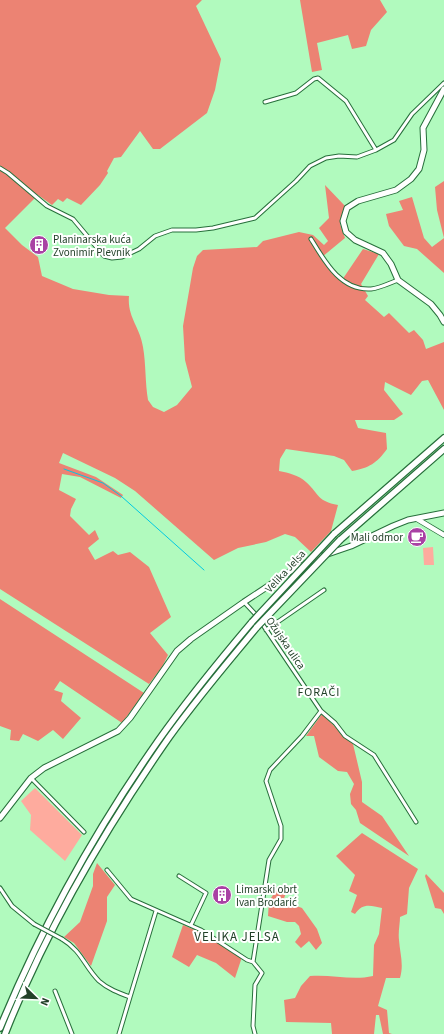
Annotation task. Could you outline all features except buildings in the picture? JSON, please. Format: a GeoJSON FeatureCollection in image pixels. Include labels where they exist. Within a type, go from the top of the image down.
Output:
{"type":"FeatureCollection","features":[{"type":"Feature","properties":{"kind":"highway","name":"Velika Jelsa"},"geometry":{"type":"LineString","coordinates":[[0,1028],[24,971],[52,915],[102,826],[158,740],[203,680],[252,622],[334,534],[444,438]]}},
{"type":"Feature","properties":{"kind":"highway","name":"Velika Jelsa"},"geometry":{"type":"LineString","coordinates":[[5,1034],[55,924],[108,830],[164,745],[209,685],[257,627],[340,540],[444,449]]}},
{"type":"Feature","properties":{"kind":"main road"},"geometry":{"type":"LineString","coordinates":[[444,89],[423,128],[424,150],[419,169],[410,179],[396,190],[358,201],[347,208],[343,221],[346,232],[355,240],[383,253],[392,264],[398,280],[431,304],[440,314],[444,322]]}},
{"type":"Feature","properties":{"kind":"main road"},"geometry":{"type":"LineString","coordinates":[[0,818],[31,778],[44,768],[118,731],[133,714],[177,651],[191,639],[244,602],[291,571],[319,557],[351,546],[394,526],[444,513]]}},
{"type":"Feature","properties":{"kind":"main road"},"geometry":{"type":"LineString","coordinates":[[417,519],[444,535]]}},
{"type":"Feature","properties":{"kind":"street"},"geometry":{"type":"LineString","coordinates":[[265,102],[296,93],[314,79],[318,78],[346,101],[376,150]]}},
{"type":"Feature","properties":{"kind":"street"},"geometry":{"type":"LineString","coordinates":[[0,168],[47,206],[73,219],[79,224],[93,245],[104,256],[112,258],[122,257],[139,249],[155,236],[172,230],[213,228],[255,218],[296,181],[310,166],[326,158],[339,156],[357,157],[376,150],[394,140],[412,114],[444,83]]}},
{"type":"Feature","properties":{"kind":"street"},"geometry":{"type":"LineString","coordinates":[[311,239],[322,257],[348,285],[358,289],[373,289],[398,280]]}},
{"type":"Feature","properties":{"kind":"street"},"geometry":{"type":"LineString","coordinates":[[266,630],[324,590]]}},
{"type":"Feature","properties":{"kind":"street","name":"Ožujska ulica"},"geometry":{"type":"LineString","coordinates":[[244,602],[252,609],[321,711],[335,722],[345,736],[374,755],[416,822]]}},
{"type":"Feature","properties":{"kind":"street"},"geometry":{"type":"LineString","coordinates":[[253,962],[269,860],[281,838],[281,826],[266,782],[270,770],[302,736],[321,711]]}},
{"type":"Feature","properties":{"kind":"street"},"geometry":{"type":"LineString","coordinates":[[31,778],[84,832]]}},
{"type":"Feature","properties":{"kind":"street"},"geometry":{"type":"LineString","coordinates":[[107,870],[130,899],[156,912],[190,925],[247,960],[253,962],[262,973],[255,985],[253,1026],[255,1034]]}},
{"type":"Feature","properties":{"kind":"street"},"geometry":{"type":"LineString","coordinates":[[179,876],[206,893],[190,925]]}},
{"type":"Feature","properties":{"kind":"street"},"geometry":{"type":"LineString","coordinates":[[0,888],[12,906],[34,924],[73,945],[100,981],[113,991],[130,997]]}},
{"type":"Feature","properties":{"kind":"street"},"geometry":{"type":"LineString","coordinates":[[119,1034],[156,912]]}},
{"type":"Feature","properties":{"kind":"street"},"geometry":{"type":"LineString","coordinates":[[55,991],[72,1034]]}},
{"type":"Feature","properties":{"kind":"shaded area"},"geometry":{"type":"Polygon","coordinates":[[[0,0],[202,0],[196,6],[221,59],[215,90],[207,113],[160,149],[153,149],[140,131],[121,157],[114,158],[107,171],[108,173],[100,185],[81,205],[67,198],[63,202],[58,199],[52,205],[38,195],[5,228],[22,245],[38,257],[42,276],[73,289],[109,295],[129,296],[130,310],[143,347],[148,400],[153,407],[164,412],[177,405],[192,387],[185,360],[183,326],[193,268],[197,256],[203,250],[257,247],[263,241],[299,232],[313,235],[324,245],[328,241],[319,228],[329,218],[325,185],[345,206],[340,224],[345,238],[322,257],[342,280],[363,249],[379,254],[361,284],[368,296],[365,300],[384,317],[389,313],[409,333],[414,330],[423,340],[426,349],[444,342],[444,410],[428,380],[422,381],[411,395],[385,382],[384,390],[403,414],[394,420],[355,420],[358,428],[386,433],[387,449],[380,458],[372,464],[352,471],[344,460],[334,456],[286,449],[280,459],[279,471],[300,478],[326,502],[338,505],[331,531],[311,552],[295,537],[285,534],[266,542],[238,548],[214,560],[135,491],[115,478],[63,453],[59,463],[96,477],[123,495],[121,498],[80,477],[62,474],[59,490],[76,499],[71,509],[70,516],[89,535],[95,530],[99,539],[88,548],[95,560],[113,551],[118,555],[130,552],[149,567],[171,617],[150,633],[168,655],[162,667],[149,684],[0,589],[0,0]]]}},
{"type":"Feature","properties":{"kind":"shaded area"},"geometry":{"type":"Polygon","coordinates":[[[300,0],[380,0],[387,12],[371,30],[366,46],[352,49],[348,35],[317,43],[322,70],[312,72],[300,0]]]}},
{"type":"Feature","properties":{"kind":"shaded area"},"geometry":{"type":"Polygon","coordinates":[[[444,181],[444,238],[437,210],[435,187],[444,181]]]}},
{"type":"Feature","properties":{"kind":"shaded area"},"geometry":{"type":"Polygon","coordinates":[[[412,197],[424,238],[432,247],[444,238],[444,273],[417,249],[404,246],[389,226],[386,214],[403,210],[399,201],[412,197]]]}},
{"type":"Feature","properties":{"kind":"shaded area"},"geometry":{"type":"Polygon","coordinates":[[[433,547],[434,565],[424,565],[423,548],[433,547]]]}},
{"type":"Feature","properties":{"kind":"shaded area"},"geometry":{"type":"Polygon","coordinates":[[[0,599],[144,693],[122,723],[60,681],[54,690],[63,693],[61,701],[81,718],[63,739],[53,730],[38,741],[23,734],[19,741],[10,740],[11,730],[0,726],[0,599]]]}},
{"type":"Feature","properties":{"kind":"shaded area"},"geometry":{"type":"Polygon","coordinates":[[[322,714],[353,744],[362,782],[362,802],[382,816],[409,856],[360,823],[356,810],[351,804],[350,794],[354,784],[347,772],[338,771],[319,757],[314,736],[306,736],[322,714]]]}},
{"type":"Feature","properties":{"kind":"shaded area"},"geometry":{"type":"Polygon","coordinates":[[[35,788],[82,835],[65,861],[30,830],[31,815],[21,801],[35,788]]]}},
{"type":"Feature","properties":{"kind":"shaded area"},"geometry":{"type":"Polygon","coordinates":[[[362,833],[418,869],[409,888],[407,914],[400,917],[399,937],[402,964],[400,978],[386,978],[378,1006],[387,1010],[389,1033],[392,1034],[383,1034],[379,1015],[376,1015],[374,1034],[332,1034],[331,1023],[286,1022],[284,1000],[295,998],[301,986],[310,976],[357,978],[373,976],[374,945],[379,934],[382,908],[363,906],[355,914],[351,912],[357,895],[349,891],[355,875],[336,856],[362,833]]]}},
{"type":"Feature","properties":{"kind":"shaded area"},"geometry":{"type":"Polygon","coordinates":[[[97,863],[115,885],[107,897],[107,921],[91,966],[74,943],[64,937],[80,922],[93,886],[93,874],[97,863]]]}},
{"type":"Feature","properties":{"kind":"shaded area"},"geometry":{"type":"Polygon","coordinates":[[[426,874],[444,893],[444,914],[441,909],[435,908],[425,876],[426,874]]]}},
{"type":"Feature","properties":{"kind":"shaded area"},"geometry":{"type":"Polygon","coordinates":[[[279,886],[286,893],[283,901],[302,908],[317,929],[322,943],[316,950],[309,941],[301,948],[295,942],[301,934],[299,926],[295,922],[287,922],[268,916],[269,901],[279,886]]]}},
{"type":"Feature","properties":{"kind":"shaded area"},"geometry":{"type":"Polygon","coordinates":[[[183,925],[202,933],[242,957],[235,978],[216,963],[197,955],[189,967],[172,957],[183,925]]]}},
{"type":"Feature","properties":{"kind":"waterway"},"geometry":{"type":"LineString","coordinates":[[64,469],[103,483],[121,496],[204,570]]}},
{"type":"Feature","properties":{"kind":"place","name":"Planinarska kuća Zvonimir Plevnik"},"geometry":{"type":"Point","coordinates":[39,245]}},
{"type":"Feature","properties":{"kind":"place","name":"Mali odmor"},"geometry":{"type":"Point","coordinates":[417,537]}},
{"type":"Feature","properties":{"kind":"place","name":"Limarski obrt Ivan Brodarić"},"geometry":{"type":"Point","coordinates":[222,895]}},
{"type":"Feature","properties":{"kind":"district","name":"FORAČI"},"geometry":{"type":"Point","coordinates":[319,692]}},
{"type":"Feature","properties":{"kind":"district","name":"VELIKA JELSA"},"geometry":{"type":"Point","coordinates":[237,936]}}]}
